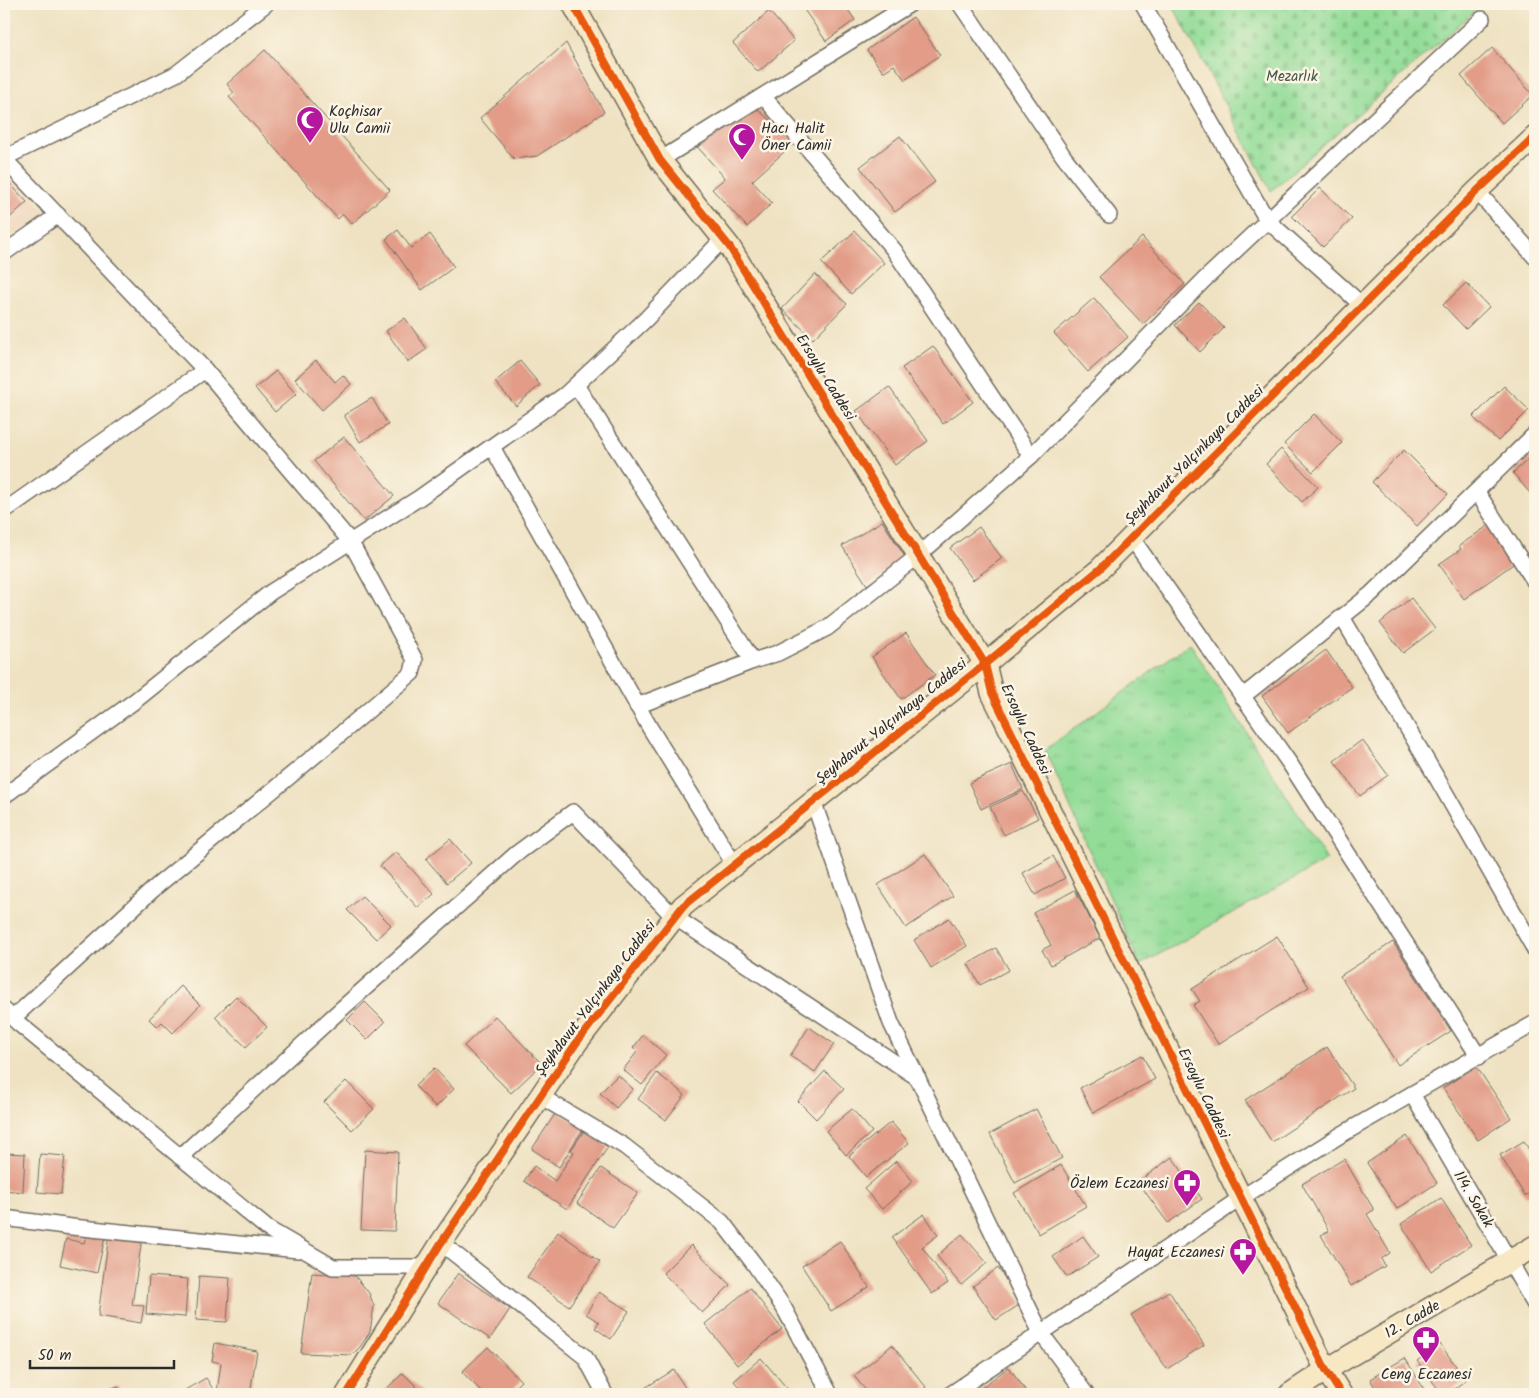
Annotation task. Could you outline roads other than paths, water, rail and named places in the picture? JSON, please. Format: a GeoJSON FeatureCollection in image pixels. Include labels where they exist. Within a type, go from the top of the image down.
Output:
{"type":"FeatureCollection","features":[{"type":"Feature","properties":{"kind":"street"},"geometry":{"type":"LineString","coordinates":[[266,4],[176,74],[4,159],[205,370],[350,541],[414,660],[412,673],[330,744],[158,885],[8,1014],[268,1229],[332,1267],[425,1267]]}},
{"type":"Feature","properties":{"kind":"street","name":"Ersoylu Caddesi"},"geometry":{"type":"LineString","coordinates":[[573,4],[660,160],[723,239],[985,664],[992,693],[1326,1370],[1341,1394]]}},
{"type":"Feature","properties":{"kind":"street"},"geometry":{"type":"LineString","coordinates":[[660,160],[910,4]]}},
{"type":"Feature","properties":{"kind":"street"},"geometry":{"type":"LineString","coordinates":[[960,4],[1064,157],[1109,215]]}},
{"type":"Feature","properties":{"kind":"street"},"geometry":{"type":"LineString","coordinates":[[1143,4],[1267,220],[1363,306]]}},
{"type":"Feature","properties":{"kind":"street"},"geometry":{"type":"LineString","coordinates":[[637,706],[778,653],[827,628],[918,555],[1031,456],[1204,280],[1482,18]]}},
{"type":"Feature","properties":{"kind":"street"},"geometry":{"type":"LineString","coordinates":[[763,96],[894,250],[1031,456]]}},
{"type":"Feature","properties":{"kind":"street","name":"Şeyhdavut Yalçınkaya Caddesi"},"geometry":{"type":"LineString","coordinates":[[348,1394],[425,1267],[540,1096],[577,1042],[673,916],[734,864],[985,664],[1100,569],[1477,191],[1535,137]]}},
{"type":"Feature","properties":{"kind":"street"},"geometry":{"type":"LineString","coordinates":[[1477,191],[1535,257]]}},
{"type":"Feature","properties":{"kind":"street"},"geometry":{"type":"LineString","coordinates":[[4,253],[58,215]]}},
{"type":"Feature","properties":{"kind":"street"},"geometry":{"type":"LineString","coordinates":[[4,796],[136,700],[270,592],[419,498],[566,394],[645,320],[723,239]]}},
{"type":"Feature","properties":{"kind":"street"},"geometry":{"type":"LineString","coordinates":[[4,511],[205,370]]}},
{"type":"Feature","properties":{"kind":"street"},"geometry":{"type":"LineString","coordinates":[[576,385],[753,661]]}},
{"type":"Feature","properties":{"kind":"street"},"geometry":{"type":"LineString","coordinates":[[1242,696],[1371,594],[1535,434]]}},
{"type":"Feature","properties":{"kind":"street"},"geometry":{"type":"LineString","coordinates":[[492,447],[637,706],[734,864]]}},
{"type":"Feature","properties":{"kind":"street"},"geometry":{"type":"LineString","coordinates":[[1476,492],[1535,582]]}},
{"type":"Feature","properties":{"kind":"street"},"geometry":{"type":"LineString","coordinates":[[1131,538],[1290,764],[1478,1057]]}},
{"type":"Feature","properties":{"kind":"street"},"geometry":{"type":"LineString","coordinates":[[1342,617],[1535,950]]}},
{"type":"Feature","properties":{"kind":"street"},"geometry":{"type":"LineString","coordinates":[[813,801],[892,1023],[1041,1333],[1086,1394]]}},
{"type":"Feature","properties":{"kind":"street"},"geometry":{"type":"LineString","coordinates":[[180,1157],[516,854],[573,812],[673,916],[918,1078]]}},
{"type":"Feature","properties":{"kind":"street"},"geometry":{"type":"LineString","coordinates":[[951,1394],[1241,1198],[1339,1136],[1535,1023]]}},
{"type":"Feature","properties":{"kind":"street","name":"114. Sokak"},"geometry":{"type":"LineString","coordinates":[[1412,1094],[1535,1305]]}},
{"type":"Feature","properties":{"kind":"street"},"geometry":{"type":"LineString","coordinates":[[540,1096],[624,1146],[722,1222],[755,1265],[784,1308],[830,1394]]}},
{"type":"Feature","properties":{"kind":"street"},"geometry":{"type":"LineString","coordinates":[[4,1218],[72,1227],[305,1250]]}},
{"type":"Feature","properties":{"kind":"street"},"geometry":{"type":"LineString","coordinates":[[441,1243],[585,1357],[605,1394]]}},
{"type":"Feature","properties":{"kind":"street","name":"12. Cadde"},"geometry":{"type":"LineString","coordinates":[[1290,1394],[1326,1370],[1535,1246]]}},
{"type":"Feature","properties":{"kind":"place","name":"Koçhisar Ulu Camii"},"geometry":{"type":"Point","coordinates":[310,144]}},
{"type":"Feature","properties":{"kind":"place","name":"Hacı Halit Öner Camii"},"geometry":{"type":"Point","coordinates":[742,161]}},
{"type":"Feature","properties":{"kind":"place","name":"Özlem Eczanesi"},"geometry":{"type":"Point","coordinates":[1187,1207]}},
{"type":"Feature","properties":{"kind":"place","name":"Hayat Eczanesi"},"geometry":{"type":"Point","coordinates":[1243,1276]}},
{"type":"Feature","properties":{"kind":"place","name":"Ceng Eczanesi"},"geometry":{"type":"Point","coordinates":[1426,1364]}},
{"type":"Feature","properties":{"kind":"park label","name":"Mezarlık"},"geometry":{"type":"Point","coordinates":[1292,76]}}]}
